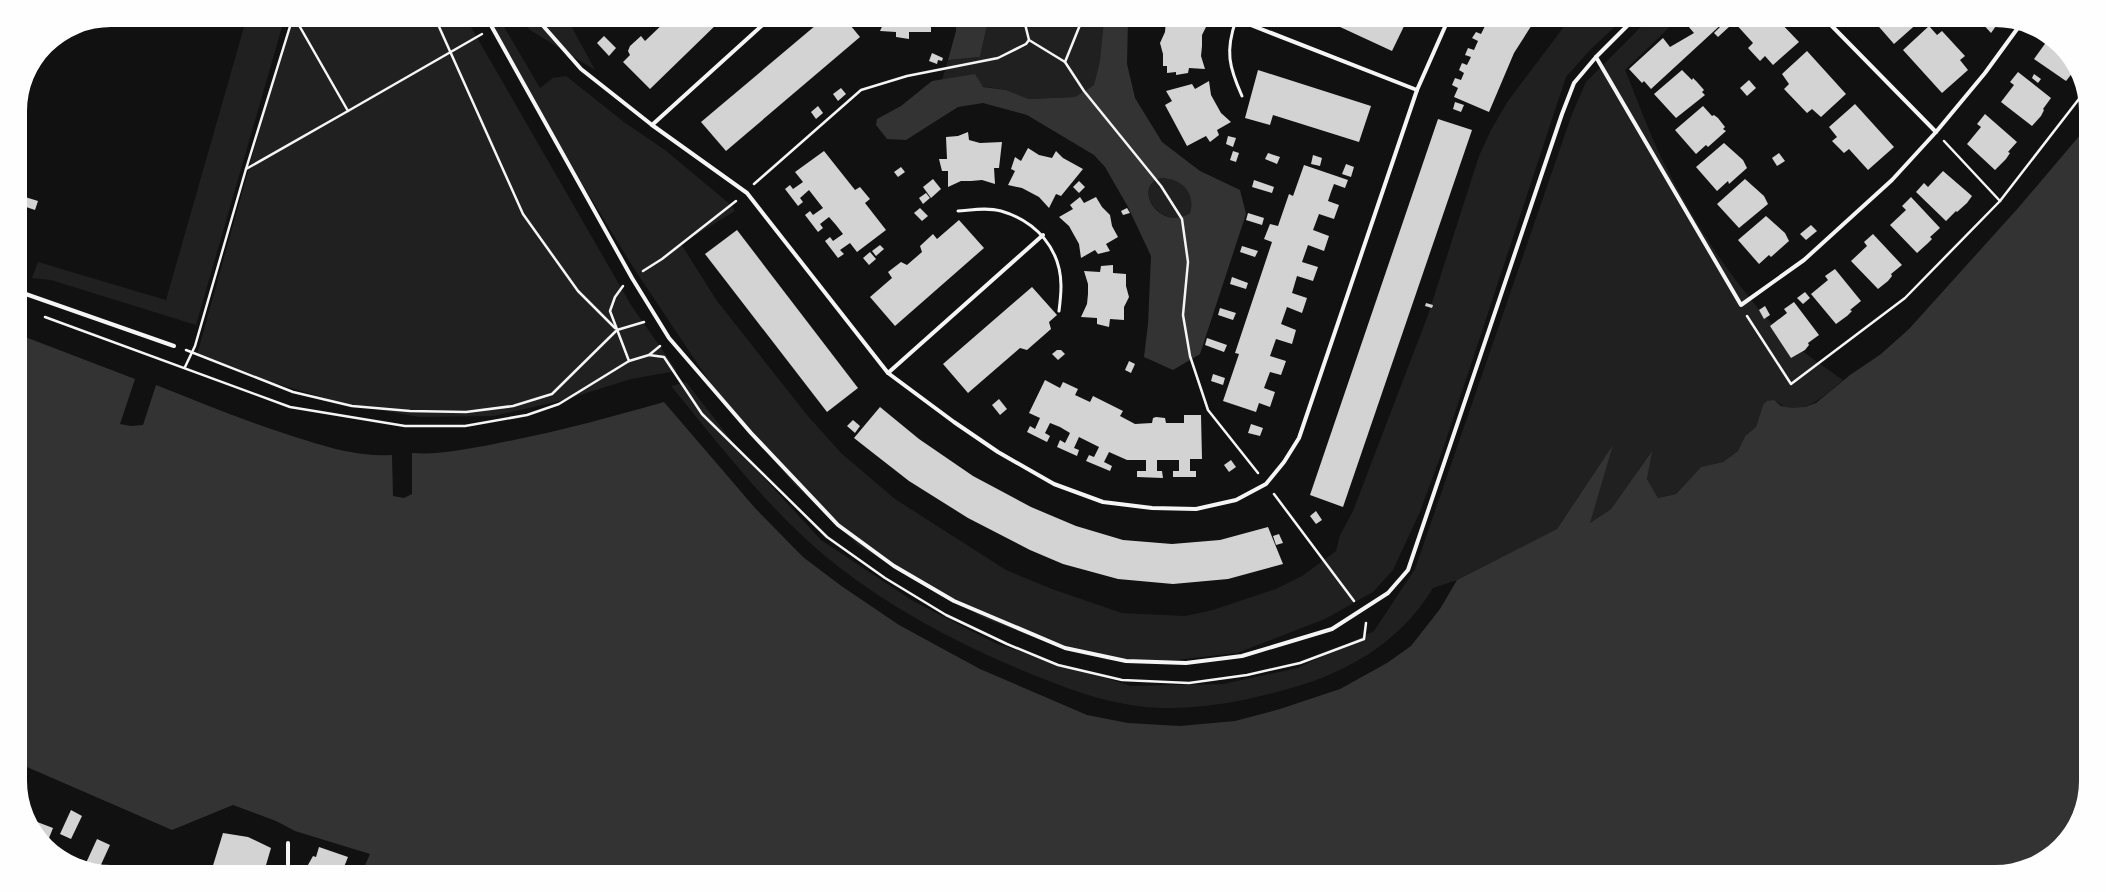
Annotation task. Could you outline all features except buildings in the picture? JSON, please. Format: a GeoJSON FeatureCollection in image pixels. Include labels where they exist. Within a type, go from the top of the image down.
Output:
{"type":"FeatureCollection","features":[{"type":"Feature","properties":{"kind":"street"},"geometry":{"type":"LineString","coordinates":[[544,27],[581,69],[652,125],[747,193],[888,373],[954,422],[998,452],[1054,484],[1103,502],[1152,508],[1196,510],[1236,500],[1266,484],[1284,462],[1299,438],[1417,90],[1445,27]]}},
{"type":"Feature","properties":{"kind":"street"},"geometry":{"type":"LineString","coordinates":[[652,125],[760,27]]}},
{"type":"Feature","properties":{"kind":"street"},"geometry":{"type":"LineString","coordinates":[[1255,27],[1417,90]]}},
{"type":"Feature","properties":{"kind":"street"},"geometry":{"type":"LineString","coordinates":[[493,28],[632,278],[669,338],[751,433],[838,525],[894,566],[954,601],[1058,645],[1126,661],[1186,663],[1242,656],[1332,629],[1388,593],[1408,570],[1562,114],[1574,83],[1596,57],[1626,27]]}},
{"type":"Feature","properties":{"kind":"street"},"geometry":{"type":"LineString","coordinates":[[1833,27],[1936,132]]}},
{"type":"Feature","properties":{"kind":"street"},"geometry":{"type":"LineString","coordinates":[[1596,57],[1740,305],[1804,260],[1892,180],[1936,132],[1985,72],[2016,30]]}},
{"type":"Feature","properties":{"kind":"street"},"geometry":{"type":"LineString","coordinates":[[888,373],[1043,235]]}},
{"type":"Feature","properties":{"kind":"street"},"geometry":{"type":"LineString","coordinates":[[27,294],[174,346]]}},
{"type":"Feature","properties":{"kind":"street"},"geometry":{"type":"LineString","coordinates":[[288,842],[288,865]]}},
{"type":"Feature","properties":{"kind":"lane"},"geometry":{"type":"LineString","coordinates":[[1234,27],[1229,38],[1229,56],[1234,77],[1242,96]]}},
{"type":"Feature","properties":{"kind":"lane"},"geometry":{"type":"LineString","coordinates":[[958,211],[982,209],[1000,211],[1025,221],[1043,235],[1056,258],[1061,285],[1059,311]]}},
{"type":"Feature","properties":{"kind":"path"},"geometry":{"type":"LineString","coordinates":[[185,367],[195,346],[246,169],[290,27]]}},
{"type":"Feature","properties":{"kind":"path"},"geometry":{"type":"LineString","coordinates":[[300,27],[348,111]]}},
{"type":"Feature","properties":{"kind":"path"},"geometry":{"type":"LineString","coordinates":[[439,27],[523,214],[578,291],[617,330]]}},
{"type":"Feature","properties":{"kind":"path"},"geometry":{"type":"LineString","coordinates":[[649,355],[664,357],[702,414],[827,537],[885,578],[946,614],[1007,644],[1058,665],[1122,680],[1190,683],[1247,675],[1300,663],[1364,639],[1366,618],[1362,610],[1208,410],[1190,356],[1183,315],[1188,262],[1182,219],[1161,186],[1084,91],[1065,62],[1029,40],[1026,27]]}},
{"type":"Feature","properties":{"kind":"path"},"geometry":{"type":"LineString","coordinates":[[1065,62],[1079,27]]}},
{"type":"Feature","properties":{"kind":"path"},"geometry":{"type":"LineString","coordinates":[[246,169],[493,28]]}},
{"type":"Feature","properties":{"kind":"path"},"geometry":{"type":"LineString","coordinates":[[629,361],[610,311],[615,297],[632,278],[662,259],[747,193],[761,176],[861,90],[907,76],[998,58],[1026,44],[1029,40]]}},
{"type":"Feature","properties":{"kind":"path"},"geometry":{"type":"LineString","coordinates":[[1740,305],[1791,384],[1905,298],[2000,201],[2078,100]]}},
{"type":"Feature","properties":{"kind":"path"},"geometry":{"type":"LineString","coordinates":[[1936,132],[2000,201]]}},
{"type":"Feature","properties":{"kind":"path"},"geometry":{"type":"LineString","coordinates":[[43,316],[185,367],[290,407],[406,426],[465,426],[527,415],[559,404],[629,361],[649,355],[669,338]]}},
{"type":"Feature","properties":{"kind":"path"},"geometry":{"type":"LineString","coordinates":[[174,346],[293,392],[352,406],[410,411],[466,412],[513,406],[552,394],[617,330],[658,318]]}},
{"type":"Feature","properties":{"kind":"shaded area"},"geometry":{"type":"Polygon","coordinates":[[[244,27],[282,27],[196,325],[51,280],[32,278],[38,262],[166,300],[244,27]]]}},
{"type":"Feature","properties":{"kind":"shaded area"},"geometry":{"type":"Polygon","coordinates":[[[288,27],[471,27],[631,305],[677,371],[631,379],[564,400],[494,416],[419,417],[341,403],[265,380],[197,355],[288,27]]]}},
{"type":"Feature","properties":{"kind":"shaded area"},"geometry":{"type":"Polygon","coordinates":[[[492,27],[504,27],[540,88],[553,78],[566,76],[624,122],[665,150],[731,205],[735,211],[681,244],[717,301],[807,415],[841,453],[895,499],[1006,570],[1052,589],[1122,613],[1185,616],[1213,610],[1276,589],[1302,576],[1336,551],[1340,535],[1353,511],[1428,315],[1479,156],[1491,130],[1508,101],[1564,27],[1615,27],[1591,49],[1566,77],[1443,449],[1420,512],[1393,570],[1373,592],[1325,619],[1237,653],[1158,662],[1107,660],[1068,650],[986,619],[922,585],[858,545],[795,485],[721,399],[633,267],[562,151],[492,27]]]}},
{"type":"Feature","properties":{"kind":"shaded area"},"geometry":{"type":"Polygon","coordinates":[[[528,27],[572,27],[595,70],[530,30],[528,27]]]}},
{"type":"Feature","properties":{"kind":"shaded area"},"geometry":{"type":"Polygon","coordinates":[[[956,27],[986,27],[980,57],[948,60],[956,27]]]}},
{"type":"Feature","properties":{"kind":"shaded area"},"geometry":{"type":"Polygon","coordinates":[[[986,27],[1103,27],[1100,60],[1094,85],[1075,97],[1029,99],[1006,90],[942,80],[948,60],[980,57],[986,27]]]}},
{"type":"Feature","properties":{"kind":"shaded area"},"geometry":{"type":"Polygon","coordinates":[[[1103,27],[1128,27],[1127,64],[1135,98],[1162,142],[1200,171],[1240,190],[1246,214],[1200,354],[1173,370],[1144,357],[1148,324],[1151,256],[1128,207],[1105,167],[1094,155],[1027,115],[983,103],[958,107],[906,140],[887,139],[876,125],[877,119],[901,106],[932,81],[975,74],[983,87],[1006,90],[1029,99],[1075,97],[1094,85],[1100,60],[1103,27]],[[1160,178],[1152,183],[1149,190],[1149,198],[1153,206],[1160,213],[1169,217],[1179,217],[1190,213],[1191,199],[1185,188],[1174,181],[1160,178]]]}},
{"type":"Feature","properties":{"kind":"shaded area"},"geometry":{"type":"Polygon","coordinates":[[[1641,27],[1670,27],[1625,70],[1653,140],[1664,163],[1712,247],[1756,306],[1789,340],[1843,380],[1821,398],[1803,407],[1794,409],[1786,407],[1778,402],[1763,405],[1756,427],[1745,436],[1738,451],[1723,462],[1701,467],[1676,494],[1658,498],[1647,479],[1651,452],[1611,509],[1589,524],[1612,447],[1557,529],[1457,580],[1433,588],[1419,608],[1403,626],[1366,656],[1323,677],[1301,685],[1243,700],[1208,706],[1155,708],[1137,706],[1085,694],[1048,681],[969,646],[936,630],[873,592],[815,547],[757,490],[671,386],[686,382],[742,454],[821,540],[913,601],[997,644],[1131,686],[1223,684],[1298,668],[1374,631],[1415,569],[1572,114],[1586,82],[1641,27]]]}},
{"type":"Feature","properties":{"kind":"shaded area"},"geometry":{"type":"Polygon","coordinates":[[[2079,136],[2079,787],[2075,808],[2065,828],[2042,851],[2022,861],[1995,865],[365,865],[370,854],[295,831],[276,821],[233,805],[172,830],[27,767],[27,338],[135,379],[120,424],[131,426],[143,425],[156,385],[248,421],[316,443],[359,454],[392,455],[393,496],[404,498],[412,494],[412,453],[453,451],[516,440],[580,425],[664,402],[755,508],[803,557],[840,585],[899,625],[980,669],[1087,715],[1128,723],[1180,726],[1235,721],[1280,709],[1340,689],[1387,663],[1411,646],[1440,609],[1457,580],[1557,529],[1613,445],[1590,523],[1611,509],[1652,451],[1647,479],[1658,498],[1676,494],[1701,467],[1723,462],[1738,451],[1745,436],[1756,427],[1763,405],[1767,401],[1774,400],[1781,406],[1792,408],[1805,407],[1816,403],[1850,375],[1881,354],[1909,329],[2019,207],[2079,136]]]}},
{"type":"Feature","properties":{"kind":"shaded area"},"geometry":{"type":"Polygon","coordinates":[[[1160,178],[1174,180],[1185,187],[1189,192],[1191,199],[1190,213],[1179,217],[1169,217],[1160,213],[1154,206],[1150,198],[1149,190],[1152,183],[1160,178]]]}}]}
